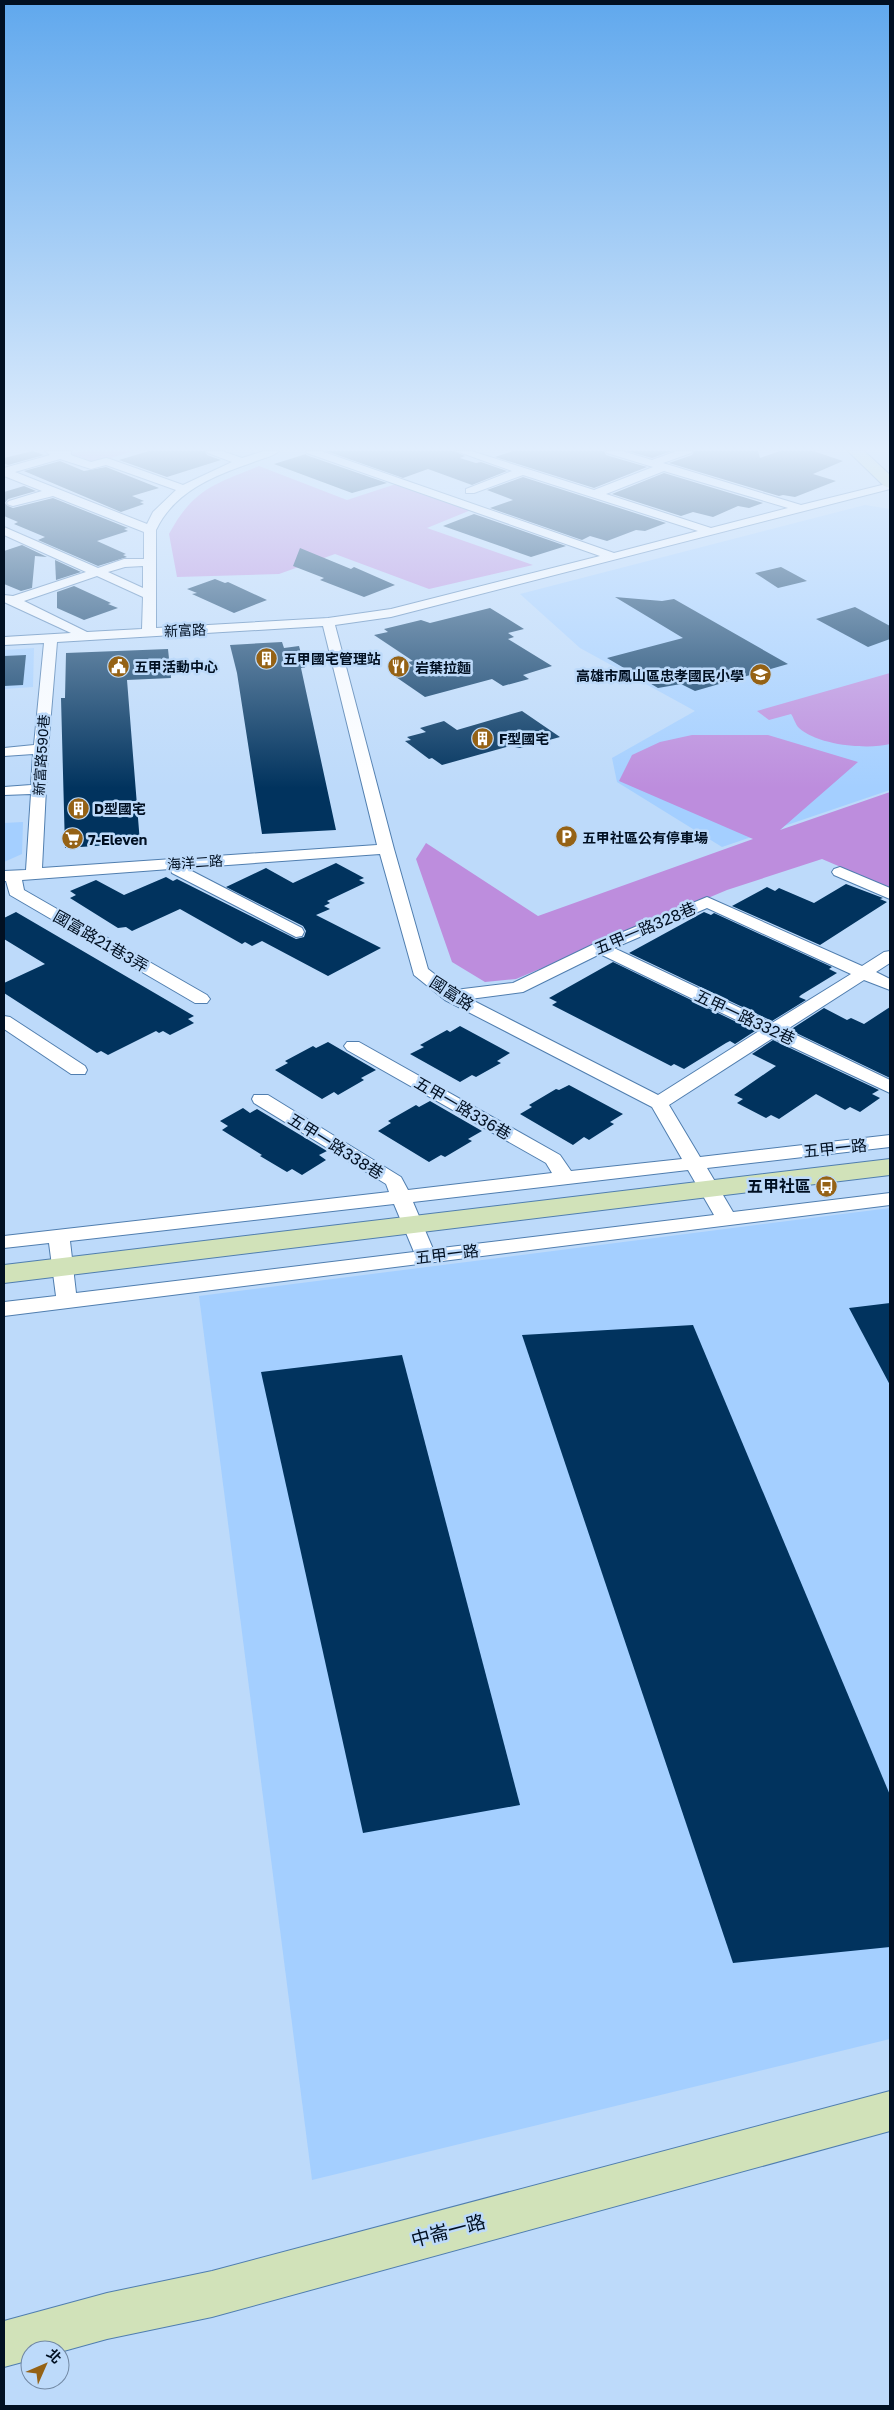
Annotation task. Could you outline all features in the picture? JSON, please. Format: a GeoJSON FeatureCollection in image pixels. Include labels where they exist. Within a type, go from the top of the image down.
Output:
{"type":"FeatureCollection","features":[{"type":"Feature","properties":{"kind":"main road","name":"五甲一路"},"geometry":{"type":"LineString","coordinates":[[4,1274],[890,1167]]}},
{"type":"Feature","properties":{"kind":"main road","name":"中崙一路"},"geometry":{"type":"LineString","coordinates":[[4,2344],[107,2316],[212,2294],[890,2111]]}},
{"type":"Feature","properties":{"kind":"street"},"geometry":{"type":"LineString","coordinates":[[78,563],[149,596]]}},
{"type":"Feature","properties":{"kind":"street"},"geometry":{"type":"LineString","coordinates":[[8,599],[131,563]]}},
{"type":"Feature","properties":{"kind":"street"},"geometry":{"type":"LineString","coordinates":[[149,632],[150,563]]}},
{"type":"Feature","properties":{"kind":"street","name":"新富路"},"geometry":{"type":"LineString","coordinates":[[4,641],[328,622],[391,613],[588,563]]}},
{"type":"Feature","properties":{"kind":"street"},"geometry":{"type":"LineString","coordinates":[[8,599],[86,636]]}},
{"type":"Feature","properties":{"kind":"street","name":"國富路"},"geometry":{"type":"LineString","coordinates":[[328,622],[386,849],[418,965],[451,996],[659,1103]]}},
{"type":"Feature","properties":{"kind":"street","name":"新富路590巷"},"geometry":{"type":"LineString","coordinates":[[34,874],[40,750],[51,637]]}},
{"type":"Feature","properties":{"kind":"street"},"geometry":{"type":"LineString","coordinates":[[4,752],[40,750]]}},
{"type":"Feature","properties":{"kind":"street"},"geometry":{"type":"LineString","coordinates":[[4,791],[38,789]]}},
{"type":"Feature","properties":{"kind":"street","name":"海洋二路"},"geometry":{"type":"LineString","coordinates":[[8,876],[386,849]]}},
{"type":"Feature","properties":{"kind":"street"},"geometry":{"type":"LineString","coordinates":[[179,863],[178,870],[296,932]]}},
{"type":"Feature","properties":{"kind":"street"},"geometry":{"type":"LineString","coordinates":[[840,872],[890,894]]}},
{"type":"Feature","properties":{"kind":"street","name":"國富路21巷3弄"},"geometry":{"type":"LineString","coordinates":[[8,876],[16,892],[201,999]]}},
{"type":"Feature","properties":{"kind":"street","name":"五甲一路328巷"},"geometry":{"type":"LineString","coordinates":[[451,996],[517,988],[600,948],[707,902],[890,985]]}},
{"type":"Feature","properties":{"kind":"street","name":"五甲一路332巷"},"geometry":{"type":"LineString","coordinates":[[600,948],[775,1030],[890,1087]]}},
{"type":"Feature","properties":{"kind":"street"},"geometry":{"type":"LineString","coordinates":[[727,1219],[711,1188],[659,1103],[890,956]]}},
{"type":"Feature","properties":{"kind":"street"},"geometry":{"type":"LineString","coordinates":[[4,1021],[78,1070]]}},
{"type":"Feature","properties":{"kind":"street","name":"五甲一路336巷"},"geometry":{"type":"LineString","coordinates":[[353,1046],[553,1159],[565,1178]]}},
{"type":"Feature","properties":{"kind":"street","name":"五甲一路338巷"},"geometry":{"type":"LineString","coordinates":[[261,1099],[394,1181],[426,1256]]}},
{"type":"Feature","properties":{"kind":"street","name":"五甲一路"},"geometry":{"type":"LineString","coordinates":[[4,1242],[890,1142]]}},
{"type":"Feature","properties":{"kind":"street","name":"五甲一路"},"geometry":{"type":"LineString","coordinates":[[4,1309],[890,1199]]}},
{"type":"Feature","properties":{"kind":"street"},"geometry":{"type":"LineString","coordinates":[[59,1235],[61,1267],[67,1301]]}},
{"type":"Feature","properties":{"kind":"shaded area"},"geometry":{"type":"Polygon","coordinates":[[[174,563],[308,563],[279,574],[177,577],[174,563]]]}},
{"type":"Feature","properties":{"kind":"shaded area"},"geometry":{"type":"Polygon","coordinates":[[[360,563],[533,565],[429,589],[360,563]]]}},
{"type":"Feature","properties":{"kind":"shaded area","name":"高雄市鳳山區忠孝國民小學"},"geometry":{"type":"Polygon","coordinates":[[[638,563],[890,563],[890,790],[722,847],[617,782],[612,758],[695,711],[580,648],[520,594],[638,563]]]}},
{"type":"Feature","properties":{"kind":"shaded area"},"geometry":{"type":"Polygon","coordinates":[[[34,648],[33,687],[4,689],[4,650],[34,648]]]}},
{"type":"Feature","properties":{"kind":"shaded area"},"geometry":{"type":"Polygon","coordinates":[[[890,673],[890,744],[856,746],[830,742],[807,734],[796,725],[791,714],[769,720],[757,711],[890,673]]]}},
{"type":"Feature","properties":{"kind":"shaded area"},"geometry":{"type":"Polygon","coordinates":[[[692,735],[768,735],[858,762],[780,830],[890,792],[890,888],[822,859],[727,890],[516,979],[485,982],[452,962],[416,859],[426,843],[538,916],[753,839],[619,781],[632,755],[660,742],[692,735]]]}},
{"type":"Feature","properties":{"kind":"shaded area"},"geometry":{"type":"Polygon","coordinates":[[[23,822],[22,854],[4,862],[4,823],[23,822]]]}},
{"type":"Feature","properties":{"kind":"shaded area"},"geometry":{"type":"Polygon","coordinates":[[[890,1208],[890,2039],[312,2180],[199,1296],[890,1208]]]}},
{"type":"Feature","properties":{"kind":"building"},"geometry":{"type":"Polygon","coordinates":[[[4,563],[34,563],[32,588],[21,591],[4,584],[4,563]]]}},
{"type":"Feature","properties":{"kind":"building"},"geometry":{"type":"Polygon","coordinates":[[[55,563],[63,563],[81,572],[56,580],[55,563]]]}},
{"type":"Feature","properties":{"kind":"building"},"geometry":{"type":"Polygon","coordinates":[[[92,563],[106,563],[98,566],[92,563]]]}},
{"type":"Feature","properties":{"kind":"building"},"geometry":{"type":"Polygon","coordinates":[[[294,563],[338,563],[351,569],[354,567],[395,585],[364,597],[320,580],[324,578],[293,566],[294,563]]]}},
{"type":"Feature","properties":{"kind":"building"},"geometry":{"type":"Polygon","coordinates":[[[781,567],[807,581],[778,588],[755,573],[781,567]]]}},
{"type":"Feature","properties":{"kind":"building"},"geometry":{"type":"Polygon","coordinates":[[[215,579],[225,583],[228,582],[267,600],[234,613],[192,594],[197,593],[187,589],[215,579]]]}},
{"type":"Feature","properties":{"kind":"building"},"geometry":{"type":"Polygon","coordinates":[[[74,586],[118,608],[84,620],[57,608],[57,592],[74,586]]]}},
{"type":"Feature","properties":{"kind":"building"},"geometry":{"type":"Polygon","coordinates":[[[615,597],[662,601],[674,599],[788,664],[695,691],[681,684],[658,688],[607,658],[683,638],[615,597]]]}},
{"type":"Feature","properties":{"kind":"building"},"geometry":{"type":"Polygon","coordinates":[[[855,607],[890,626],[890,639],[868,647],[816,619],[855,607]]]}},
{"type":"Feature","properties":{"kind":"building"},"geometry":{"type":"Polygon","coordinates":[[[490,608],[524,629],[508,633],[514,637],[508,639],[552,666],[523,675],[529,679],[503,686],[492,679],[425,697],[393,675],[398,673],[395,671],[413,666],[408,662],[413,661],[374,635],[388,632],[384,629],[421,620],[430,623],[490,608]]]}},
{"type":"Feature","properties":{"kind":"building"},"geometry":{"type":"Polygon","coordinates":[[[282,642],[284,648],[299,646],[305,668],[301,668],[336,830],[262,834],[237,673],[230,645],[282,642]]]}},
{"type":"Feature","properties":{"kind":"building"},"geometry":{"type":"Polygon","coordinates":[[[168,649],[171,678],[127,680],[140,843],[65,848],[61,698],[65,698],[66,653],[168,649]]]}},
{"type":"Feature","properties":{"kind":"building"},"geometry":{"type":"Polygon","coordinates":[[[26,655],[23,685],[4,686],[4,656],[26,655]]]}},
{"type":"Feature","properties":{"kind":"building","name":"F型國宅"},"geometry":{"type":"Polygon","coordinates":[[[522,711],[560,737],[520,748],[510,746],[442,765],[432,758],[429,759],[405,741],[411,740],[407,737],[426,732],[420,728],[444,721],[457,730],[522,711]]]}},
{"type":"Feature","properties":{"kind":"building"},"geometry":{"type":"Polygon","coordinates":[[[336,863],[364,878],[359,880],[365,883],[327,901],[330,903],[324,906],[330,909],[316,915],[381,948],[328,976],[262,941],[252,946],[245,942],[242,944],[180,909],[132,931],[126,927],[118,928],[70,898],[76,895],[70,891],[96,880],[124,895],[166,877],[173,881],[177,879],[296,939],[304,937],[306,931],[303,926],[226,887],[266,868],[293,883],[336,863]]]}},
{"type":"Feature","properties":{"kind":"building"},"geometry":{"type":"Polygon","coordinates":[[[846,884],[883,898],[880,899],[887,902],[820,945],[732,906],[767,887],[775,891],[779,888],[814,903],[846,884]]]}},
{"type":"Feature","properties":{"kind":"building"},"geometry":{"type":"Polygon","coordinates":[[[16,912],[194,1016],[188,1019],[194,1023],[170,1035],[163,1031],[159,1033],[156,1031],[108,1055],[101,1051],[97,1053],[4,993],[4,983],[45,964],[4,939],[4,918],[16,912]]]}},
{"type":"Feature","properties":{"kind":"building"},"geometry":{"type":"Polygon","coordinates":[[[704,912],[711,915],[714,913],[832,967],[829,969],[837,973],[801,995],[799,997],[806,1000],[772,1021],[629,953],[704,912]]]}},
{"type":"Feature","properties":{"kind":"building"},"geometry":{"type":"Polygon","coordinates":[[[613,962],[755,1031],[735,1044],[730,1041],[726,1043],[684,1069],[674,1064],[671,1066],[552,1005],[557,1002],[549,998],[613,962]]]}},
{"type":"Feature","properties":{"kind":"building"},"geometry":{"type":"Polygon","coordinates":[[[890,1007],[890,1078],[790,1030],[824,1008],[847,1020],[851,1018],[864,1024],[890,1007]]]}},
{"type":"Feature","properties":{"kind":"building"},"geometry":{"type":"Polygon","coordinates":[[[460,1026],[510,1053],[497,1061],[501,1063],[476,1077],[472,1075],[460,1082],[410,1054],[424,1047],[420,1045],[447,1030],[450,1032],[460,1026]]]}},
{"type":"Feature","properties":{"kind":"building"},"geometry":{"type":"Polygon","coordinates":[[[773,1040],[879,1090],[872,1094],[880,1098],[860,1112],[850,1107],[845,1110],[816,1094],[779,1119],[771,1115],[766,1118],[737,1103],[743,1099],[734,1095],[776,1066],[752,1054],[773,1040]]]}},
{"type":"Feature","properties":{"kind":"building"},"geometry":{"type":"Polygon","coordinates":[[[328,1042],[376,1070],[361,1078],[364,1080],[338,1095],[334,1092],[322,1099],[275,1070],[288,1063],[285,1061],[313,1046],[316,1048],[328,1042]]]}},
{"type":"Feature","properties":{"kind":"building"},"geometry":{"type":"Polygon","coordinates":[[[569,1085],[623,1114],[610,1122],[614,1124],[589,1140],[584,1137],[573,1145],[520,1114],[532,1107],[529,1105],[556,1089],[559,1090],[569,1085]]]}},
{"type":"Feature","properties":{"kind":"building"},"geometry":{"type":"Polygon","coordinates":[[[430,1101],[482,1131],[468,1139],[472,1141],[445,1157],[441,1155],[429,1162],[378,1131],[391,1123],[388,1121],[416,1105],[419,1107],[430,1101]]]}},
{"type":"Feature","properties":{"kind":"building"},"geometry":{"type":"Polygon","coordinates":[[[243,1108],[250,1113],[257,1109],[327,1151],[319,1155],[326,1160],[302,1175],[292,1169],[287,1172],[260,1156],[262,1155],[222,1130],[228,1126],[220,1121],[243,1108]]]}},
{"type":"Feature","properties":{"kind":"building"},"geometry":{"type":"Polygon","coordinates":[[[890,1303],[890,1385],[849,1308],[890,1303]]]}},
{"type":"Feature","properties":{"kind":"building"},"geometry":{"type":"Polygon","coordinates":[[[693,1325],[890,1795],[890,1947],[733,1963],[522,1335],[693,1325]]]}},
{"type":"Feature","properties":{"kind":"building"},"geometry":{"type":"Polygon","coordinates":[[[402,1355],[520,1805],[363,1833],[261,1372],[402,1355]]]}},
{"type":"Feature","properties":{"kind":"place","name":"五甲國宅管理站"},"geometry":{"type":"Point","coordinates":[267,658]}},
{"type":"Feature","properties":{"kind":"place","name":"五甲活動中心"},"geometry":{"type":"Point","coordinates":[118,666]}},
{"type":"Feature","properties":{"kind":"place","name":"岩葉拉麵"},"geometry":{"type":"Point","coordinates":[399,667]}},
{"type":"Feature","properties":{"kind":"place","name":"高雄市鳳山區忠孝國民小學"},"geometry":{"type":"Point","coordinates":[760,675]}},
{"type":"Feature","properties":{"kind":"place","name":"F型國宅"},"geometry":{"type":"Point","coordinates":[483,738]}},
{"type":"Feature","properties":{"kind":"place","name":"D型國宅"},"geometry":{"type":"Point","coordinates":[78,808]}},
{"type":"Feature","properties":{"kind":"place","name":"五甲社區公有停車場"},"geometry":{"type":"Point","coordinates":[566,837]}},
{"type":"Feature","properties":{"kind":"place","name":"7-Eleven"},"geometry":{"type":"Point","coordinates":[72,839]}},
{"type":"Feature","properties":{"kind":"place","name":"五甲社區"},"geometry":{"type":"Point","coordinates":[827,1186]}}]}
